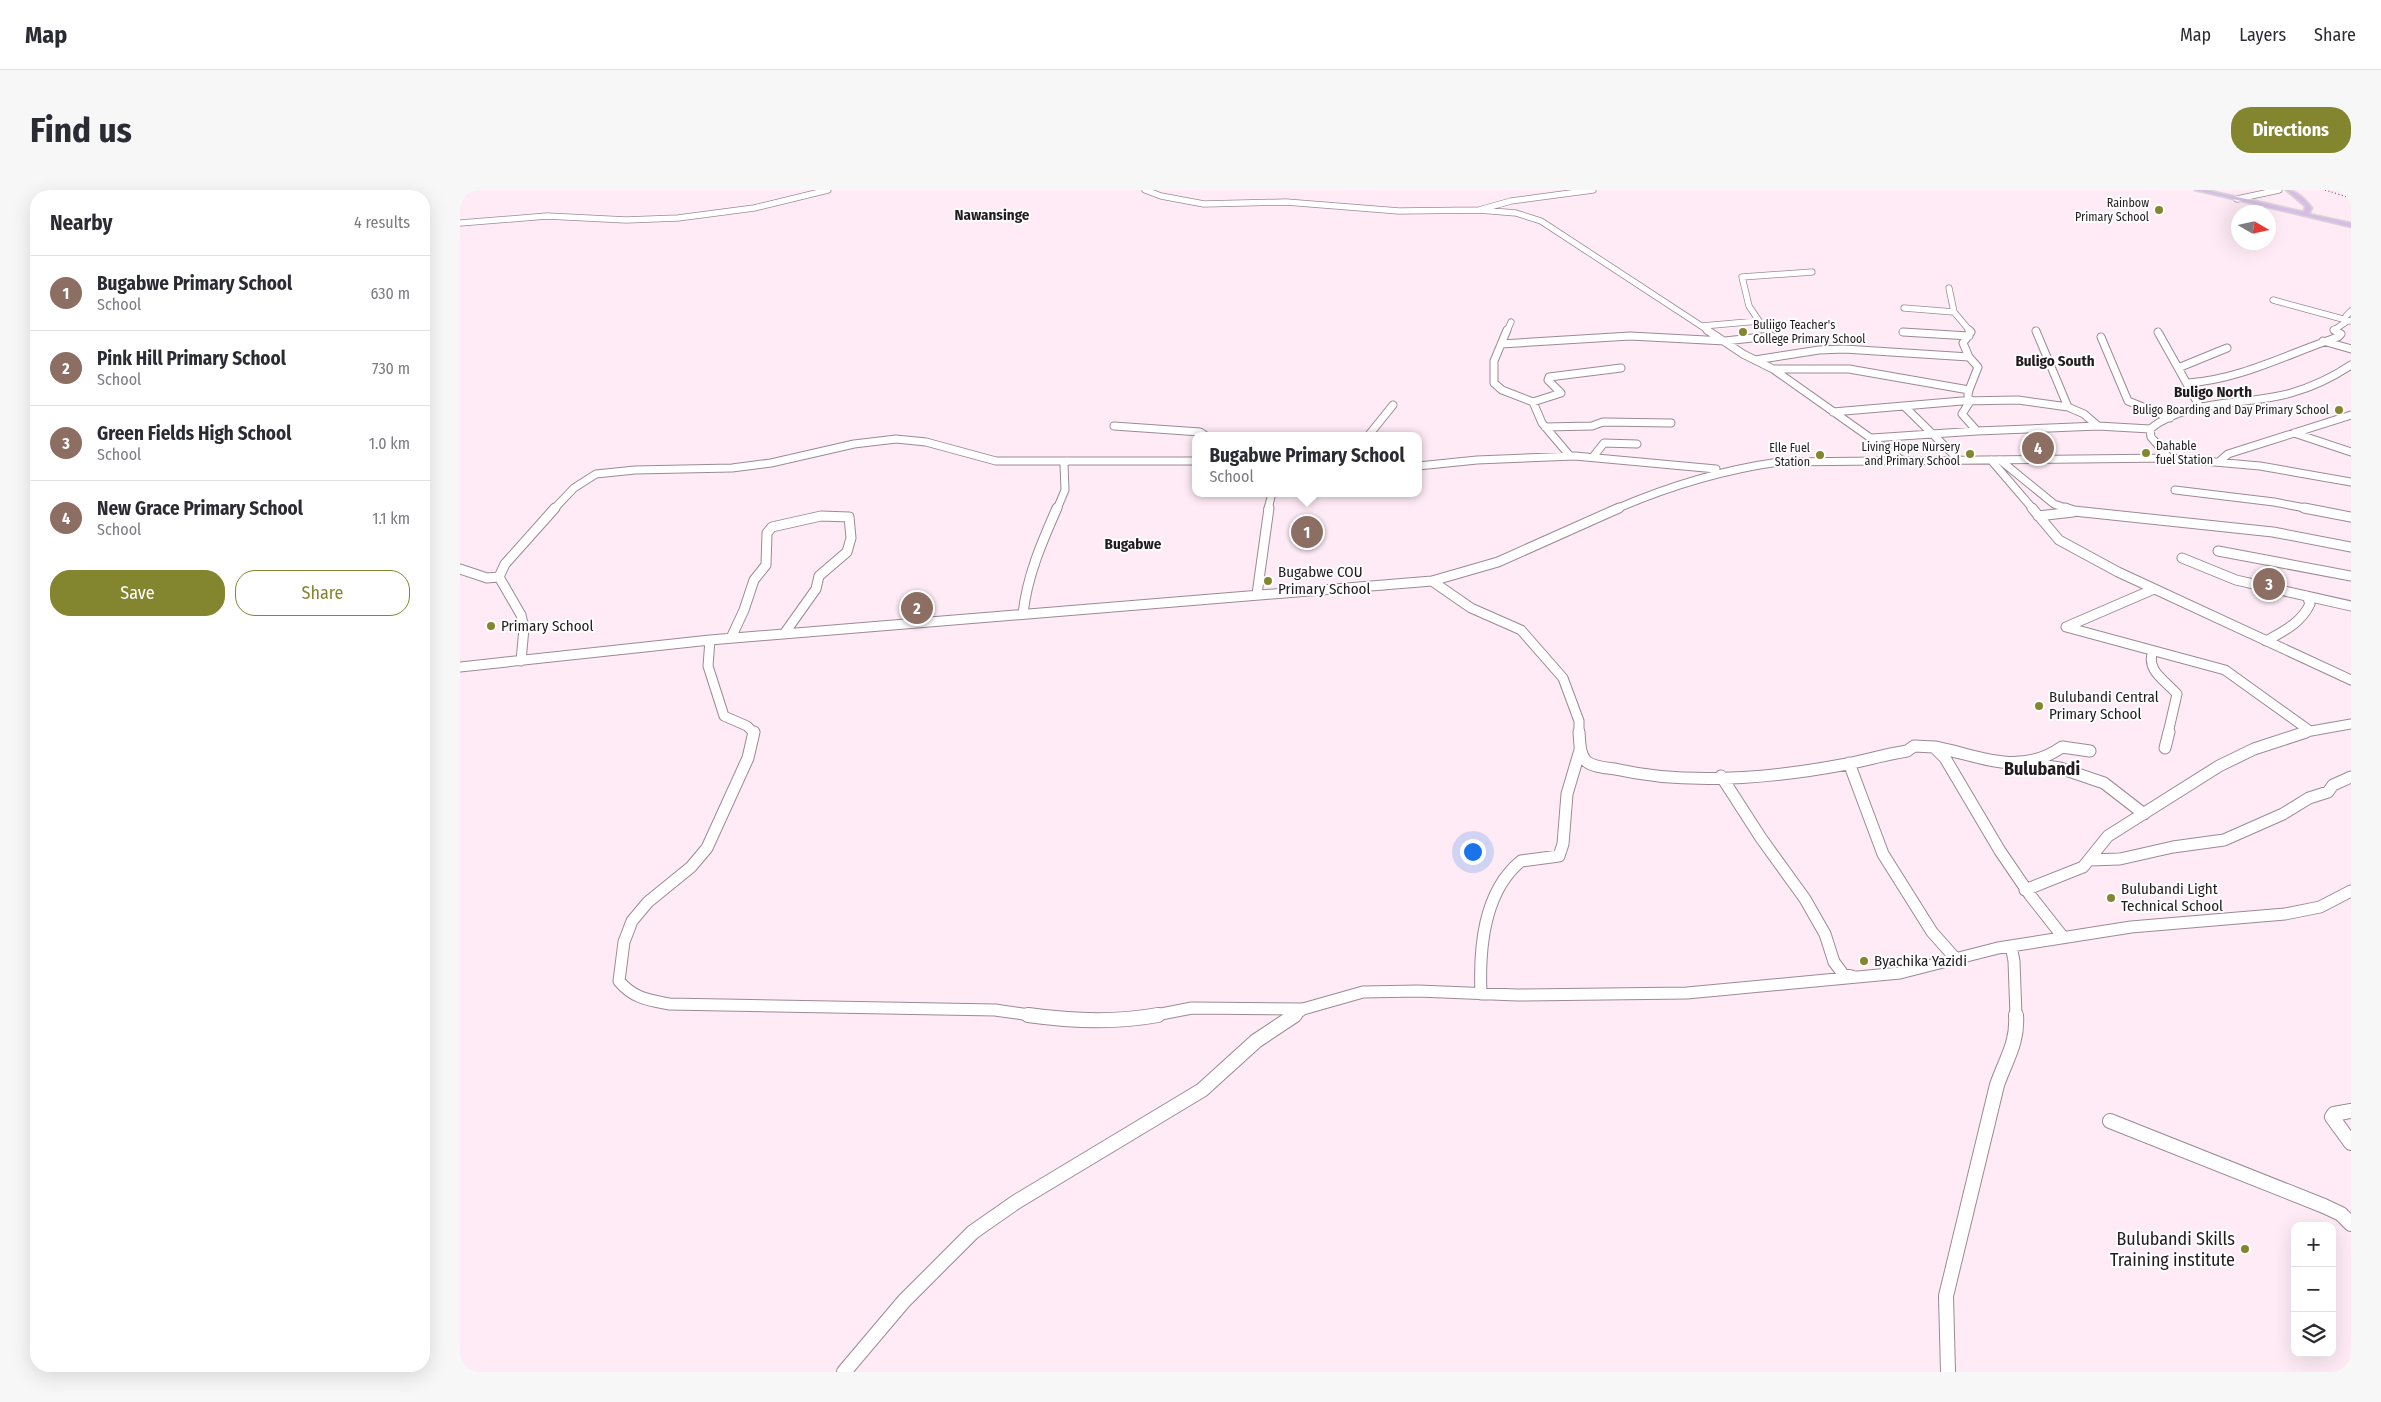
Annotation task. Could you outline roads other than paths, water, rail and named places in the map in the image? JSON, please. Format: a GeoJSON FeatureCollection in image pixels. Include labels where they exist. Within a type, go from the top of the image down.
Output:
{"type":"FeatureCollection","features":[{"type":"Feature","properties":{"kind":"main road"},"geometry":{"type":"LineString","coordinates":[[2198,190],[2351,226]]}},
{"type":"Feature","properties":{"kind":"main road"},"geometry":{"type":"LineString","coordinates":[[2289,190],[2307,205],[2309,208],[2306,214]]}},
{"type":"Feature","properties":{"kind":"street"},"geometry":{"type":"LineString","coordinates":[[460,223],[546,216],[586,216],[625,220],[690,216],[777,204],[828,190]]}},
{"type":"Feature","properties":{"kind":"street"},"geometry":{"type":"LineString","coordinates":[[1145,190],[1161,196],[1204,204],[1286,202],[1379,211],[1479,210],[1516,213],[1542,221],[1755,360],[1773,369],[1903,461]]}},
{"type":"Feature","properties":{"kind":"street"},"geometry":{"type":"LineString","coordinates":[[1479,210],[1511,201],[1592,190]]}},
{"type":"Feature","properties":{"kind":"street"},"geometry":{"type":"LineString","coordinates":[[2237,199],[2279,190]]}},
{"type":"Feature","properties":{"kind":"street"},"geometry":{"type":"LineString","coordinates":[[1702,326],[1759,321],[1749,306],[1742,277],[1812,272]]}},
{"type":"Feature","properties":{"kind":"street"},"geometry":{"type":"LineString","coordinates":[[1949,288],[1954,312],[1968,326],[1971,332],[1963,343],[1978,367],[1970,390],[1962,401]]}},
{"type":"Feature","properties":{"kind":"street"},"geometry":{"type":"LineString","coordinates":[[2272,300],[2348,320]]}},
{"type":"Feature","properties":{"kind":"street"},"geometry":{"type":"LineString","coordinates":[[1904,308],[1954,312]]}},
{"type":"Feature","properties":{"kind":"street"},"geometry":{"type":"LineString","coordinates":[[2351,311],[2348,320],[2334,330],[2351,336]]}},
{"type":"Feature","properties":{"kind":"street"},"geometry":{"type":"LineString","coordinates":[[1511,322],[1494,361],[1494,383],[1502,390],[1533,402],[1561,393],[1548,380],[1549,377],[1621,368]]}},
{"type":"Feature","properties":{"kind":"street"},"geometry":{"type":"LineString","coordinates":[[2036,331],[2068,406]]}},
{"type":"Feature","properties":{"kind":"street"},"geometry":{"type":"LineString","coordinates":[[1903,332],[1969,336]]}},
{"type":"Feature","properties":{"kind":"street"},"geometry":{"type":"LineString","coordinates":[[2158,332],[2201,409]]}},
{"type":"Feature","properties":{"kind":"street"},"geometry":{"type":"LineString","coordinates":[[2188,383],[2217,381],[2257,370],[2341,334]]}},
{"type":"Feature","properties":{"kind":"street"},"geometry":{"type":"LineString","coordinates":[[1501,344],[1630,336],[1726,341],[1771,336]]}},
{"type":"Feature","properties":{"kind":"street"},"geometry":{"type":"LineString","coordinates":[[2101,337],[2128,401],[2170,418]]}},
{"type":"Feature","properties":{"kind":"street"},"geometry":{"type":"LineString","coordinates":[[2323,341],[2351,349]]}},
{"type":"Feature","properties":{"kind":"street"},"geometry":{"type":"LineString","coordinates":[[2178,368],[2227,348]]}},
{"type":"Feature","properties":{"kind":"street"},"geometry":{"type":"LineString","coordinates":[[1755,360],[1819,350],[1852,349],[1970,357]]}},
{"type":"Feature","properties":{"kind":"street"},"geometry":{"type":"LineString","coordinates":[[1872,438],[2098,426],[2150,429],[2160,421],[2201,409],[2293,392],[2340,373],[2351,365]]}},
{"type":"Feature","properties":{"kind":"street"},"geometry":{"type":"LineString","coordinates":[[1773,369],[1849,369],[1970,390]]}},
{"type":"Feature","properties":{"kind":"street"},"geometry":{"type":"LineString","coordinates":[[1971,400],[1962,414],[1977,431]]}},
{"type":"Feature","properties":{"kind":"street"},"geometry":{"type":"LineString","coordinates":[[1833,412],[1971,400],[2018,400],[2068,406],[2084,414],[2098,426]]}},
{"type":"Feature","properties":{"kind":"street"},"geometry":{"type":"LineString","coordinates":[[1533,402],[1545,426],[1570,456]]}},
{"type":"Feature","properties":{"kind":"street"},"geometry":{"type":"LineString","coordinates":[[1371,432],[1393,404]]}},
{"type":"Feature","properties":{"kind":"street"},"geometry":{"type":"LineString","coordinates":[[1905,407],[1930,434],[1960,461]]}},
{"type":"Feature","properties":{"kind":"street"},"geometry":{"type":"LineString","coordinates":[[2220,461],[2228,454],[2351,415]]}},
{"type":"Feature","properties":{"kind":"street"},"geometry":{"type":"LineString","coordinates":[[1545,426],[1592,426],[1603,422],[1671,423]]}},
{"type":"Feature","properties":{"kind":"street"},"geometry":{"type":"LineString","coordinates":[[1114,426],[1200,432]]}},
{"type":"Feature","properties":{"kind":"street"},"geometry":{"type":"LineString","coordinates":[[2150,429],[2151,437],[2169,458]]}},
{"type":"Feature","properties":{"kind":"street"},"geometry":{"type":"LineString","coordinates":[[2294,432],[2351,452]]}},
{"type":"Feature","properties":{"kind":"street"},"geometry":{"type":"LineString","coordinates":[[521,661],[520,648],[524,628],[521,615],[499,577],[504,563],[522,548],[553,509],[589,477],[596,474],[750,467],[854,446],[900,440],[936,444],[981,460],[1192,461]]}},
{"type":"Feature","properties":{"kind":"street"},"geometry":{"type":"LineString","coordinates":[[1593,457],[1604,443],[1637,444]]}},
{"type":"Feature","properties":{"kind":"street"},"geometry":{"type":"LineString","coordinates":[[1422,466],[1477,460],[1570,456],[1722,470]]}},
{"type":"Feature","properties":{"kind":"street"},"geometry":{"type":"LineString","coordinates":[[460,667],[731,638],[1432,581],[1495,563],[1688,480],[1745,465],[1779,462],[2169,458],[2220,461],[2275,468],[2351,482]]}},
{"type":"Feature","properties":{"kind":"street"},"geometry":{"type":"LineString","coordinates":[[1995,460],[2054,504],[2074,511]]}},
{"type":"Feature","properties":{"kind":"street"},"geometry":{"type":"LineString","coordinates":[[1995,460],[2059,540],[2154,589],[2351,680]]}},
{"type":"Feature","properties":{"kind":"street"},"geometry":{"type":"LineString","coordinates":[[1023,614],[1025,593],[1037,553],[1065,490],[1063,477],[1064,464],[1067,461]]}},
{"type":"Feature","properties":{"kind":"street"},"geometry":{"type":"LineString","coordinates":[[2175,490],[2274,502],[2351,517]]}},
{"type":"Feature","properties":{"kind":"street"},"geometry":{"type":"LineString","coordinates":[[1257,594],[1265,525],[1271,497]]}},
{"type":"Feature","properties":{"kind":"street"},"geometry":{"type":"LineString","coordinates":[[2038,516],[2074,511],[2108,513],[2273,532],[2351,546]]}},
{"type":"Feature","properties":{"kind":"street"},"geometry":{"type":"LineString","coordinates":[[731,638],[736,622],[746,607],[755,575],[766,565],[767,533],[772,527],[788,526],[819,517],[843,515],[849,517],[852,538],[851,547],[837,563],[819,576],[816,589],[784,634]]}},
{"type":"Feature","properties":{"kind":"street"},"geometry":{"type":"LineString","coordinates":[[2218,551],[2351,576]]}},
{"type":"Feature","properties":{"kind":"street"},"geometry":{"type":"LineString","coordinates":[[2182,558],[2236,580],[2351,606]]}},
{"type":"Feature","properties":{"kind":"street"},"geometry":{"type":"LineString","coordinates":[[460,569],[487,578],[499,577]]}},
{"type":"Feature","properties":{"kind":"street"},"geometry":{"type":"LineString","coordinates":[[1432,581],[1471,608],[1521,630],[1563,678],[1579,721],[1580,750],[1572,771],[1563,822],[1562,851],[1559,856],[1524,859],[1508,874],[1492,903],[1482,932],[1479,967],[1481,994]]}},
{"type":"Feature","properties":{"kind":"street"},"geometry":{"type":"LineString","coordinates":[[2154,589],[2066,628],[2199,661],[2225,670],[2310,731]]}},
{"type":"Feature","properties":{"kind":"street"},"geometry":{"type":"LineString","coordinates":[[2266,641],[2287,630],[2302,618],[2310,604],[2307,596]]}},
{"type":"Feature","properties":{"kind":"street"},"geometry":{"type":"LineString","coordinates":[[710,640],[708,666],[724,716],[747,726],[754,732],[753,746],[728,800],[717,833],[696,863],[646,904],[625,932],[620,951],[619,981],[628,992],[640,999],[669,1004],[764,1008],[996,1010],[1067,1020],[1140,1018],[1192,1008],[1303,1009],[1363,992],[1418,991],[1526,995],[1687,994],[1900,973],[2011,946],[2131,926],[2285,914],[2320,907],[2351,891]]}},
{"type":"Feature","properties":{"kind":"street"},"geometry":{"type":"LineString","coordinates":[[2153,651],[2150,659],[2151,665],[2177,694],[2165,748]]}},
{"type":"Feature","properties":{"kind":"street"},"geometry":{"type":"LineString","coordinates":[[2025,890],[2083,867],[2108,836],[2219,766],[2254,749],[2310,731],[2350,726]]}},
{"type":"Feature","properties":{"kind":"street"},"geometry":{"type":"LineString","coordinates":[[1580,750],[1586,761],[1606,768],[1670,776],[1722,776],[1782,774],[1907,751],[1914,746],[1934,747],[1981,759],[2060,768],[2104,783],[2144,814]]}},
{"type":"Feature","properties":{"kind":"street"},"geometry":{"type":"LineString","coordinates":[[1934,747],[1945,758],[2008,867],[2063,938]]}},
{"type":"Feature","properties":{"kind":"street"},"geometry":{"type":"LineString","coordinates":[[2031,764],[2054,755],[2062,747],[2090,752]]}},
{"type":"Feature","properties":{"kind":"street"},"geometry":{"type":"LineString","coordinates":[[1849,763],[1884,854],[1932,932],[1956,959]]}},
{"type":"Feature","properties":{"kind":"street"},"geometry":{"type":"LineString","coordinates":[[1722,776],[1761,838],[1805,899],[1825,934],[1834,962],[1843,974],[1856,977]]}},
{"type":"Feature","properties":{"kind":"street"},"geometry":{"type":"LineString","coordinates":[[2089,860],[2120,859],[2224,840],[2284,814],[2309,798],[2328,792],[2333,785],[2351,778]]}},
{"type":"Feature","properties":{"kind":"street"},"geometry":{"type":"LineString","coordinates":[[1948,1372],[1946,1296],[1997,1085],[2005,1062],[2013,1050],[2017,1027],[2014,960],[2011,946]]}},
{"type":"Feature","properties":{"kind":"street"},"geometry":{"type":"LineString","coordinates":[[844,1372],[904,1301],[973,1232],[1016,1202],[1202,1090],[1256,1041],[1303,1009]]}},
{"type":"Feature","properties":{"kind":"street"},"geometry":{"type":"LineString","coordinates":[[2351,1111],[2339,1112],[2332,1117],[2351,1143]]}},
{"type":"Feature","properties":{"kind":"street"},"geometry":{"type":"LineString","coordinates":[[2110,1121],[2324,1206],[2341,1214],[2351,1224]]}},
{"type":"Feature","properties":{"kind":"railway"},"geometry":{"type":"LineString","coordinates":[[2325,190],[2351,198]]}},
{"type":"Feature","properties":{"kind":"place","name":"Rainbow Primary School"},"geometry":{"type":"Point","coordinates":[2159,210]}},
{"type":"Feature","properties":{"kind":"place","name":"Buliigo Teacher's College Primary School"},"geometry":{"type":"Point","coordinates":[1743,332]}},
{"type":"Feature","properties":{"kind":"place","name":"Buligo Boarding and Day Primary School"},"geometry":{"type":"Point","coordinates":[2339,410]}},
{"type":"Feature","properties":{"kind":"place","name":"New Grace Primary School"},"geometry":{"type":"Point","coordinates":[2038,448]}},
{"type":"Feature","properties":{"kind":"place","name":"Dahable fuel Station"},"geometry":{"type":"Point","coordinates":[2146,453]}},
{"type":"Feature","properties":{"kind":"place","name":"Living Hope Nursery and Primary School"},"geometry":{"type":"Point","coordinates":[1970,454]}},
{"type":"Feature","properties":{"kind":"place","name":"Elle Fuel Station"},"geometry":{"type":"Point","coordinates":[1820,455]}},
{"type":"Feature","properties":{"kind":"place","name":"Bugabwe Primary School"},"geometry":{"type":"Point","coordinates":[1307,532]}},
{"type":"Feature","properties":{"kind":"place","name":"Bugabwe COU Primary School"},"geometry":{"type":"Point","coordinates":[1268,581]}},
{"type":"Feature","properties":{"kind":"place","name":"Green Fields High School"},"geometry":{"type":"Point","coordinates":[2269,584]}},
{"type":"Feature","properties":{"kind":"place","name":"Pink Hill Primary School"},"geometry":{"type":"Point","coordinates":[917,608]}},
{"type":"Feature","properties":{"kind":"place","name":"Primary School"},"geometry":{"type":"Point","coordinates":[491,626]}},
{"type":"Feature","properties":{"kind":"place","name":"Bulubandi Central Primary School"},"geometry":{"type":"Point","coordinates":[2039,706]}},
{"type":"Feature","properties":{"kind":"place","name":"Bulubandi Light Technical School"},"geometry":{"type":"Point","coordinates":[2111,898]}},
{"type":"Feature","properties":{"kind":"place","name":"Byachika Yazidi"},"geometry":{"type":"Point","coordinates":[1864,961]}},
{"type":"Feature","properties":{"kind":"place","name":"Bulubandi Skills Training institute"},"geometry":{"type":"Point","coordinates":[2245,1249]}},
{"type":"Feature","properties":{"kind":"district","name":"Nawansinge"},"geometry":{"type":"Point","coordinates":[992,215]}},
{"type":"Feature","properties":{"kind":"district","name":"Buligo South"},"geometry":{"type":"Point","coordinates":[2055,361]}},
{"type":"Feature","properties":{"kind":"district","name":"Buligo North"},"geometry":{"type":"Point","coordinates":[2213,392]}},
{"type":"Feature","properties":{"kind":"district","name":"Bugabwe"},"geometry":{"type":"Point","coordinates":[1133,544]}},
{"type":"Feature","properties":{"kind":"district","name":"Bulubandi"},"geometry":{"type":"Point","coordinates":[2042,769]}}]}
